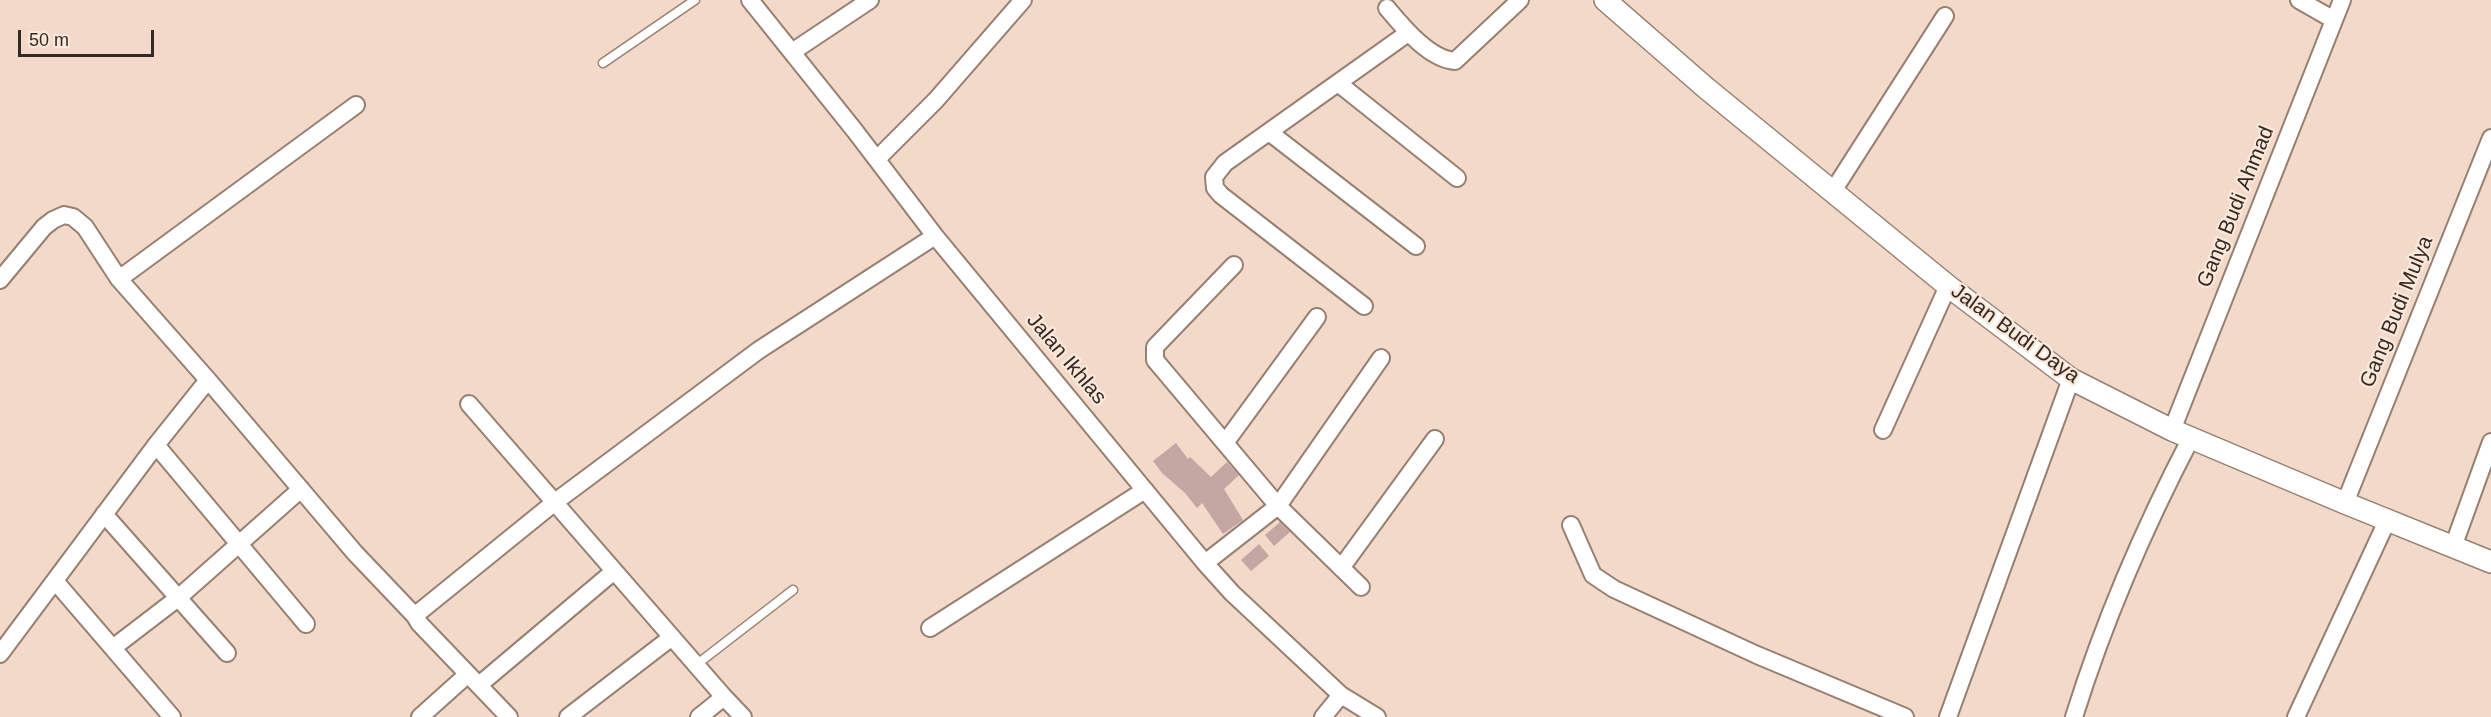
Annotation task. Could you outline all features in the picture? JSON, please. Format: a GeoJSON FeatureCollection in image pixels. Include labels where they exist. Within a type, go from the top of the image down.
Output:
{"type":"FeatureCollection","features":[{"type":"Feature","properties":{"kind":"street","name":"Jalan Ikhlas"},"geometry":{"type":"LineString","coordinates":[[750,0],[877,159],[935,236],[1205,563],[1232,593],[1341,694],[1377,717]]}},
{"type":"Feature","properties":{"kind":"street"},"geometry":{"type":"LineString","coordinates":[[792,52],[870,0]]}},
{"type":"Feature","properties":{"kind":"street"},"geometry":{"type":"LineString","coordinates":[[877,159],[936,100],[1023,0]]}},
{"type":"Feature","properties":{"kind":"street"},"geometry":{"type":"LineString","coordinates":[[1387,8],[1408,33],[1446,60],[1455,61],[1520,0]]}},
{"type":"Feature","properties":{"kind":"street","name":"Jalan Budi Daya"},"geometry":{"type":"LineString","coordinates":[[1605,0],[1706,88],[1947,286],[2071,379],[2182,434],[2387,521],[2491,562]]}},
{"type":"Feature","properties":{"kind":"street"},"geometry":{"type":"LineString","coordinates":[[2299,0],[2334,20]]}},
{"type":"Feature","properties":{"kind":"street","name":"Gang Budi Ahmad"},"geometry":{"type":"LineString","coordinates":[[2074,717],[2150,520],[2342,0]]}},
{"type":"Feature","properties":{"kind":"street"},"geometry":{"type":"LineString","coordinates":[[1833,191],[1946,15]]}},
{"type":"Feature","properties":{"kind":"street"},"geometry":{"type":"LineString","coordinates":[[1364,306],[1221,195],[1215,188],[1214,177],[1217,171],[1269,132],[1408,33]]}},
{"type":"Feature","properties":{"kind":"street"},"geometry":{"type":"LineString","coordinates":[[1338,83],[1457,178]]}},
{"type":"Feature","properties":{"kind":"street"},"geometry":{"type":"LineString","coordinates":[[118,279],[356,105]]}},
{"type":"Feature","properties":{"kind":"street"},"geometry":{"type":"LineString","coordinates":[[1269,132],[1416,246]]}},
{"type":"Feature","properties":{"kind":"street","name":"Gang Budi Mulya"},"geometry":{"type":"LineString","coordinates":[[2345,503],[2491,138]]}},
{"type":"Feature","properties":{"kind":"street"},"geometry":{"type":"LineString","coordinates":[[0,280],[44,227],[53,220],[64,216],[73,217],[85,227],[118,279],[208,380],[355,553],[509,717]]}},
{"type":"Feature","properties":{"kind":"street"},"geometry":{"type":"LineString","coordinates":[[415,616],[555,502],[759,350],[935,236]]}},
{"type":"Feature","properties":{"kind":"street"},"geometry":{"type":"LineString","coordinates":[[1234,265],[1155,346],[1155,360],[1278,506],[1361,587]]}},
{"type":"Feature","properties":{"kind":"street"},"geometry":{"type":"LineString","coordinates":[[1882,430],[1947,286]]}},
{"type":"Feature","properties":{"kind":"street"},"geometry":{"type":"LineString","coordinates":[[1225,443],[1317,317]]}},
{"type":"Feature","properties":{"kind":"street"},"geometry":{"type":"LineString","coordinates":[[1205,563],[1278,506],[1382,358]]}},
{"type":"Feature","properties":{"kind":"street"},"geometry":{"type":"LineString","coordinates":[[1948,717],[2071,379]]}},
{"type":"Feature","properties":{"kind":"street"},"geometry":{"type":"LineString","coordinates":[[0,654],[104,513],[208,380]]}},
{"type":"Feature","properties":{"kind":"street"},"geometry":{"type":"LineString","coordinates":[[469,404],[613,572],[743,717]]}},
{"type":"Feature","properties":{"kind":"street"},"geometry":{"type":"LineString","coordinates":[[1341,568],[1436,439]]}},
{"type":"Feature","properties":{"kind":"street"},"geometry":{"type":"LineString","coordinates":[[2452,547],[2491,442]]}},
{"type":"Feature","properties":{"kind":"street"},"geometry":{"type":"LineString","coordinates":[[156,445],[306,624]]}},
{"type":"Feature","properties":{"kind":"street"},"geometry":{"type":"LineString","coordinates":[[114,647],[178,598],[301,489]]}},
{"type":"Feature","properties":{"kind":"street"},"geometry":{"type":"LineString","coordinates":[[930,628],[1145,490]]}},
{"type":"Feature","properties":{"kind":"street"},"geometry":{"type":"LineString","coordinates":[[104,513],[227,653]]}},
{"type":"Feature","properties":{"kind":"street"},"geometry":{"type":"LineString","coordinates":[[2296,717],[2387,521]]}},
{"type":"Feature","properties":{"kind":"street"},"geometry":{"type":"LineString","coordinates":[[1571,525],[1593,575],[1614,589],[1757,655],[1905,717]]}},
{"type":"Feature","properties":{"kind":"street"},"geometry":{"type":"LineString","coordinates":[[420,717],[473,680],[613,572]]}},
{"type":"Feature","properties":{"kind":"street"},"geometry":{"type":"LineString","coordinates":[[55,581],[114,647],[171,717]]}},
{"type":"Feature","properties":{"kind":"street"},"geometry":{"type":"LineString","coordinates":[[568,717],[672,637]]}},
{"type":"Feature","properties":{"kind":"street"},"geometry":{"type":"LineString","coordinates":[[1323,717],[1341,694]]}},
{"type":"Feature","properties":{"kind":"street"},"geometry":{"type":"LineString","coordinates":[[699,717],[724,697]]}},
{"type":"Feature","properties":{"kind":"lane"},"geometry":{"type":"LineString","coordinates":[[603,63],[695,0]]}},
{"type":"Feature","properties":{"kind":"lane"},"geometry":{"type":"LineString","coordinates":[[696,665],[793,590]]}},
{"type":"Feature","properties":{"kind":"building"},"geometry":{"type":"Polygon","coordinates":[[[1176,443],[1188,459],[1190,457],[1211,477],[1227,462],[1239,475],[1224,489],[1243,520],[1223,534],[1202,503],[1197,508],[1153,461],[1176,443]]]}},
{"type":"Feature","properties":{"kind":"building"},"geometry":{"type":"Polygon","coordinates":[[[1280,522],[1290,532],[1274,546],[1265,535],[1280,522]]]}},
{"type":"Feature","properties":{"kind":"building"},"geometry":{"type":"Polygon","coordinates":[[[1259,544],[1269,556],[1251,571],[1241,560],[1259,544]]]}}]}
